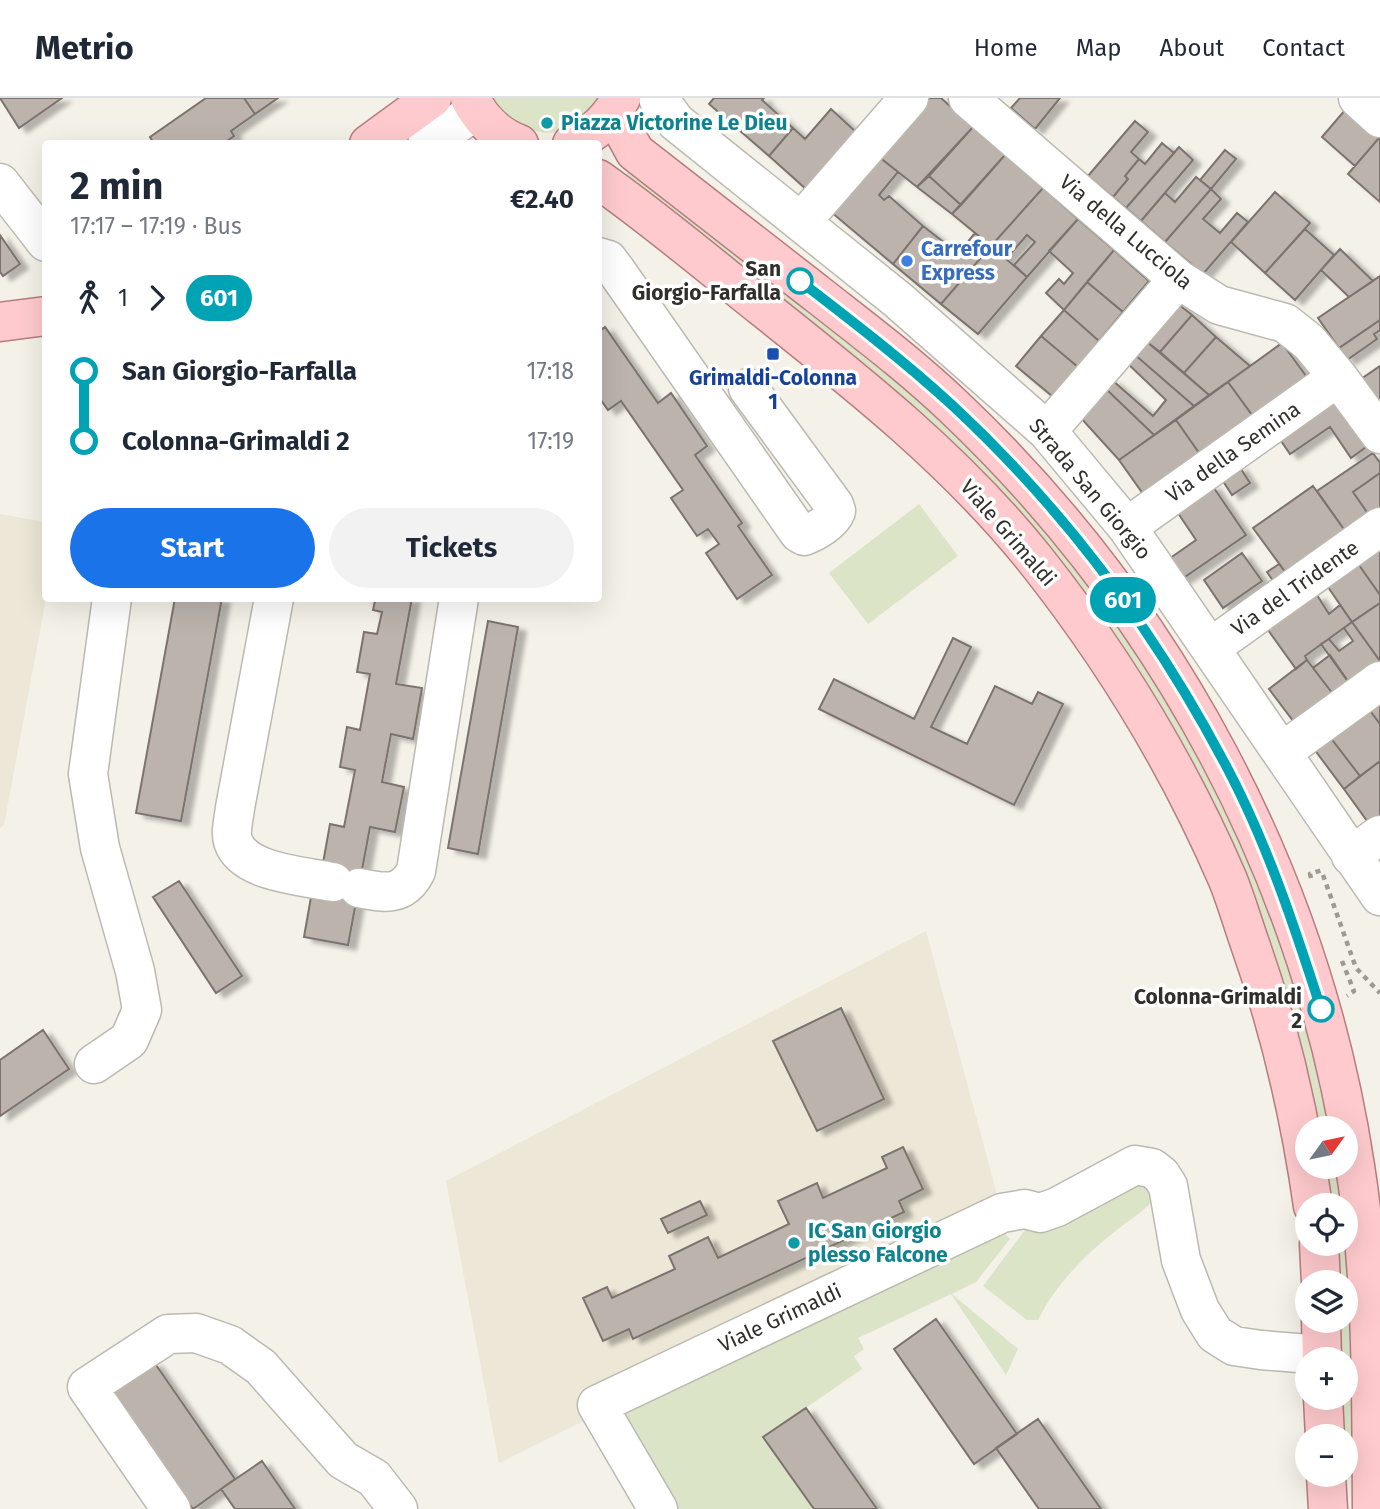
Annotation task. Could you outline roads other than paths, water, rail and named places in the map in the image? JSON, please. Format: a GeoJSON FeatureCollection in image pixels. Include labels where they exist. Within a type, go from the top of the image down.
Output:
{"type":"FeatureCollection","features":[{"type":"Feature","properties":{"kind":"main road"},"geometry":{"type":"LineString","coordinates":[[374,140],[432,98]]}},
{"type":"Feature","properties":{"kind":"main road"},"geometry":{"type":"LineString","coordinates":[[473,104],[486,123],[511,140]]}},
{"type":"Feature","properties":{"kind":"main road"},"geometry":{"type":"LineString","coordinates":[[581,140],[601,126],[617,105]]}},
{"type":"Feature","properties":{"kind":"main road"},"geometry":{"type":"LineString","coordinates":[[617,105],[635,152],[880,344],[953,406],[1015,468],[1068,527],[1124,602],[1180,684],[1225,764],[1268,857],[1328,1033],[1345,1116]]}},
{"type":"Feature","properties":{"kind":"main road","name":"Viale Grimaldi"},"geometry":{"type":"LineString","coordinates":[[602,182],[857,382],[920,438],[980,498],[1032,556],[1086,628],[1141,711],[1186,792],[1228,881],[1283,1047],[1298,1110],[1311,1193]]}},
{"type":"Feature","properties":{"kind":"main road"},"geometry":{"type":"LineString","coordinates":[[0,322],[42,317]]}},
{"type":"Feature","properties":{"kind":"main road"},"geometry":{"type":"LineString","coordinates":[[1357,1180],[1366,1257],[1376,1398],[1372,1509]]}},
{"type":"Feature","properties":{"kind":"main road"},"geometry":{"type":"LineString","coordinates":[[1327,1487],[1328,1509]]}},
{"type":"Feature","properties":{"kind":"street"},"geometry":{"type":"LineString","coordinates":[[802,222],[909,98]]}},
{"type":"Feature","properties":{"kind":"street","name":"Via della Lucciola"},"geometry":{"type":"LineString","coordinates":[[968,98],[1178,279],[1219,305],[1285,323],[1309,342],[1380,434]]}},
{"type":"Feature","properties":{"kind":"street"},"geometry":{"type":"LineString","coordinates":[[1358,98],[1380,118]]}},
{"type":"Feature","properties":{"kind":"street"},"geometry":{"type":"LineString","coordinates":[[432,140],[473,104]]}},
{"type":"Feature","properties":{"kind":"street","name":"Strada San Giorgio"},"geometry":{"type":"LineString","coordinates":[[661,106],[898,300],[1047,430],[1127,527],[1282,752],[1345,857],[1380,896]]}},
{"type":"Feature","properties":{"kind":"street"},"geometry":{"type":"LineString","coordinates":[[0,183],[42,237]]}},
{"type":"Feature","properties":{"kind":"street"},"geometry":{"type":"LineString","coordinates":[[602,258],[608,260],[617,272],[799,533],[804,536],[834,516],[834,505],[748,388]]}},
{"type":"Feature","properties":{"kind":"street"},"geometry":{"type":"LineString","coordinates":[[1047,430],[1178,279]]}},
{"type":"Feature","properties":{"kind":"street","name":"Via della Semina"},"geometry":{"type":"LineString","coordinates":[[1127,527],[1338,377]]}},
{"type":"Feature","properties":{"kind":"street","name":"Via del Tridente"},"geometry":{"type":"LineString","coordinates":[[1210,648],[1380,527]]}},
{"type":"Feature","properties":{"kind":"street"},"geometry":{"type":"LineString","coordinates":[[94,1064],[129,1040],[142,1010],[135,971],[100,848],[88,774],[111,602]]}},
{"type":"Feature","properties":{"kind":"street"},"geometry":{"type":"LineString","coordinates":[[273,602],[235,808],[232,839],[238,852],[256,866],[346,885],[396,891],[410,883],[416,871],[458,602]]}},
{"type":"Feature","properties":{"kind":"street"},"geometry":{"type":"LineString","coordinates":[[1282,752],[1380,681]]}},
{"type":"Feature","properties":{"kind":"street","name":"Viale Grimaldi"},"geometry":{"type":"LineString","coordinates":[[659,1509],[597,1405],[1002,1213],[1025,1209],[1040,1213],[1057,1207],[1135,1164],[1152,1168],[1168,1186],[1181,1260],[1200,1310],[1216,1334],[1234,1346],[1322,1345]]}},
{"type":"Feature","properties":{"kind":"street"},"geometry":{"type":"LineString","coordinates":[[1358,1172],[1380,1215]]}},
{"type":"Feature","properties":{"kind":"street"},"geometry":{"type":"LineString","coordinates":[[171,1509],[87,1387],[168,1334],[196,1333],[230,1345],[261,1367],[343,1460],[374,1478],[398,1509]]}},
{"type":"Feature","properties":{"kind":"place","name":"Piazza Victorine Le Dieu"},"geometry":{"type":"Point","coordinates":[547,123]}},
{"type":"Feature","properties":{"kind":"place","name":"Carrefour Express"},"geometry":{"type":"Point","coordinates":[907,261]}},
{"type":"Feature","properties":{"kind":"place","name":"San Giorgio-Farfalla"},"geometry":{"type":"Point","coordinates":[800,281]}},
{"type":"Feature","properties":{"kind":"place","name":"Grimaldi-Colonna 1"},"geometry":{"type":"Point","coordinates":[773,354]}},
{"type":"Feature","properties":{"kind":"place","name":"Colonna-Grimaldi 2"},"geometry":{"type":"Point","coordinates":[1321,1009]}},
{"type":"Feature","properties":{"kind":"place","name":"IC San Giorgio plesso Falcone"},"geometry":{"type":"Point","coordinates":[794,1243]}}]}
